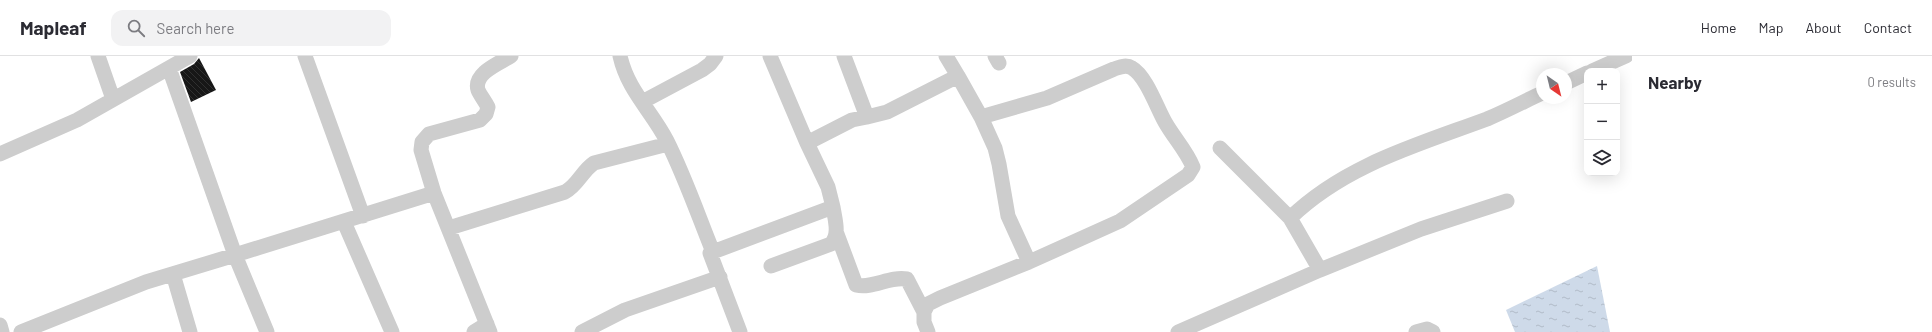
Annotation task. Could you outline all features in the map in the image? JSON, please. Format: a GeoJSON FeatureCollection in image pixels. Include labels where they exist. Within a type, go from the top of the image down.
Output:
{"type":"FeatureCollection","features":[{"type":"Feature","properties":{"kind":"street"},"geometry":{"type":"LineString","coordinates":[[98,56],[113,99]]}},
{"type":"Feature","properties":{"kind":"street"},"geometry":{"type":"LineString","coordinates":[[0,154],[76,120],[190,56]]}},
{"type":"Feature","properties":{"kind":"street"},"geometry":{"type":"LineString","coordinates":[[305,56],[363,216]]}},
{"type":"Feature","properties":{"kind":"street"},"geometry":{"type":"LineString","coordinates":[[474,332],[489,328],[434,193],[421,150],[422,142],[429,134],[480,120],[486,114],[488,107],[478,89],[478,80],[485,71],[511,56]]}},
{"type":"Feature","properties":{"kind":"street"},"geometry":{"type":"LineString","coordinates":[[620,56],[627,81],[659,127],[668,144],[713,252]]}},
{"type":"Feature","properties":{"kind":"street"},"geometry":{"type":"LineString","coordinates":[[642,102],[702,70],[710,64],[716,56]]}},
{"type":"Feature","properties":{"kind":"street"},"geometry":{"type":"LineString","coordinates":[[770,56],[807,143],[828,187],[837,234],[856,285],[864,287],[899,278],[907,279],[924,312]]}},
{"type":"Feature","properties":{"kind":"street"},"geometry":{"type":"LineString","coordinates":[[844,56],[867,117]]}},
{"type":"Feature","properties":{"kind":"street"},"geometry":{"type":"LineString","coordinates":[[946,56],[982,117],[995,148],[1008,216],[1029,262]]}},
{"type":"Feature","properties":{"kind":"street"},"geometry":{"type":"LineString","coordinates":[[1599,68],[1626,56]]}},
{"type":"Feature","properties":{"kind":"street"},"geometry":{"type":"LineString","coordinates":[[928,332],[924,322],[924,312],[928,304],[1029,262],[1120,221],[1188,176],[1193,167],[1187,155],[1165,123],[1143,82],[1136,71],[1130,67],[1123,66],[1114,69],[1047,98],[982,117]]}},
{"type":"Feature","properties":{"kind":"street"},"geometry":{"type":"LineString","coordinates":[[169,68],[235,255],[267,332]]}},
{"type":"Feature","properties":{"kind":"street"},"geometry":{"type":"LineString","coordinates":[[1572,80],[1584,74]]}},
{"type":"Feature","properties":{"kind":"street"},"geometry":{"type":"LineString","coordinates":[[807,143],[852,120],[887,112],[958,76]]}},
{"type":"Feature","properties":{"kind":"street"},"geometry":{"type":"LineString","coordinates":[[1290,218],[1303,206],[1325,191],[1380,158],[1486,119],[1536,96]]}},
{"type":"Feature","properties":{"kind":"street"},"geometry":{"type":"LineString","coordinates":[[449,228],[566,192],[571,189],[587,167],[594,163],[668,144]]}},
{"type":"Feature","properties":{"kind":"street"},"geometry":{"type":"LineString","coordinates":[[1220,148],[1290,218],[1320,270]]}},
{"type":"Feature","properties":{"kind":"street"},"geometry":{"type":"LineString","coordinates":[[21,332],[146,282],[434,193]]}},
{"type":"Feature","properties":{"kind":"street"},"geometry":{"type":"LineString","coordinates":[[1178,332],[1320,270],[1421,229],[1507,202]]}},
{"type":"Feature","properties":{"kind":"street"},"geometry":{"type":"LineString","coordinates":[[740,332],[710,253],[833,208]]}},
{"type":"Feature","properties":{"kind":"street"},"geometry":{"type":"LineString","coordinates":[[344,222],[392,332]]}},
{"type":"Feature","properties":{"kind":"street"},"geometry":{"type":"LineString","coordinates":[[771,266],[831,244],[836,240],[837,234]]}},
{"type":"Feature","properties":{"kind":"street"},"geometry":{"type":"LineString","coordinates":[[173,274],[190,332]]}},
{"type":"Feature","properties":{"kind":"street"},"geometry":{"type":"LineString","coordinates":[[582,332],[625,310],[720,278]]}},
{"type":"Feature","properties":{"kind":"street"},"geometry":{"type":"LineString","coordinates":[[0,325],[2,332]]}},
{"type":"Feature","properties":{"kind":"street"},"geometry":{"type":"LineString","coordinates":[[1416,332],[1427,329],[1433,332]]}},
{"type":"Feature","properties":{"kind":"water"},"geometry":{"type":"Polygon","coordinates":[[[1597,266],[1610,332],[1515,332],[1506,310],[1597,266]]]}},
{"type":"Feature","properties":{"kind":"building"},"geometry":{"type":"Polygon","coordinates":[[[199,58],[216,90],[191,102],[180,72],[194,64],[199,58]]]}}]}
